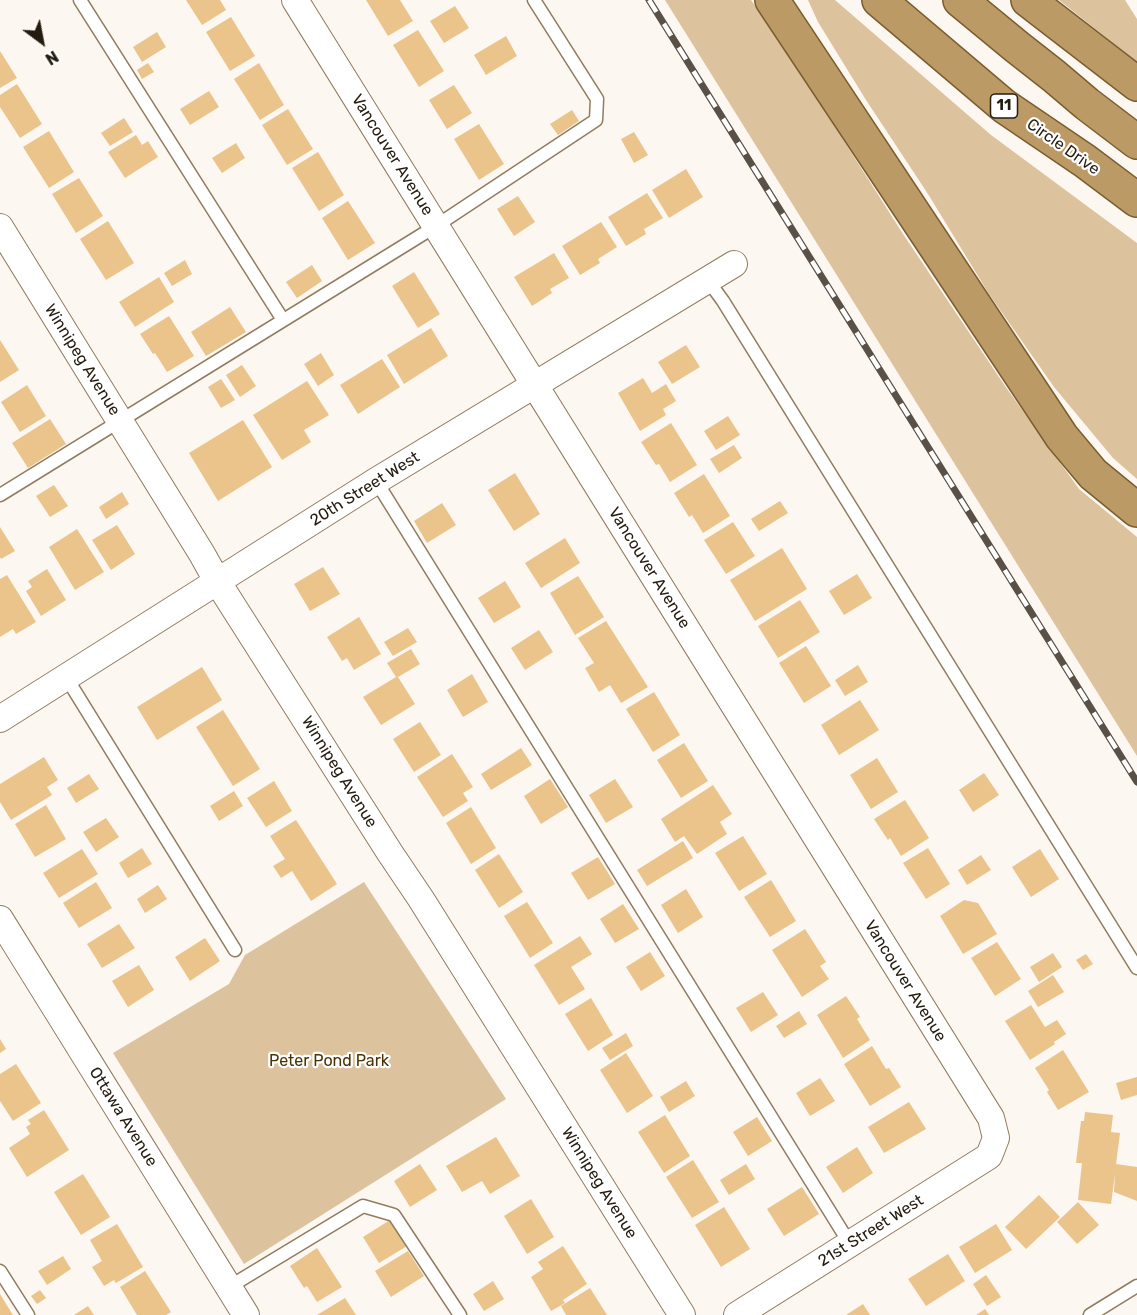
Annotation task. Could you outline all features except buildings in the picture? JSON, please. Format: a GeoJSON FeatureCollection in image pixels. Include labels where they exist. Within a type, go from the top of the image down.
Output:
{"type":"FeatureCollection","features":[{"type":"Feature","properties":{"kind":"highway"},"geometry":{"type":"LineString","coordinates":[[772,0],[1062,437],[1093,474],[1137,510]]}},
{"type":"Feature","properties":{"kind":"highway","name":"Circle Drive"},"geometry":{"type":"LineString","coordinates":[[879,0],[1004,106],[1085,161],[1137,200]]}},
{"type":"Feature","properties":{"kind":"highway"},"geometry":{"type":"LineString","coordinates":[[960,0],[1137,142]]}},
{"type":"Feature","properties":{"kind":"highway"},"geometry":{"type":"LineString","coordinates":[[1028,0],[1137,84]]}},
{"type":"Feature","properties":{"kind":"street","name":"Vancouver Avenue"},"geometry":{"type":"LineString","coordinates":[[295,0],[991,1118],[996,1138]]}},
{"type":"Feature","properties":{"kind":"street","name":"Winnipeg Avenue"},"geometry":{"type":"LineString","coordinates":[[0,227],[217,581],[421,899],[682,1315]]}},
{"type":"Feature","properties":{"kind":"street","name":"20th Street West"},"geometry":{"type":"LineString","coordinates":[[0,719],[376,481],[734,264]]}},
{"type":"Feature","properties":{"kind":"street","name":"Ottawa Avenue"},"geometry":{"type":"LineString","coordinates":[[0,919],[246,1315]]}},
{"type":"Feature","properties":{"kind":"street","name":"21st Street West"},"geometry":{"type":"LineString","coordinates":[[737,1315],[989,1156],[996,1138]]}},
{"type":"Feature","properties":{"kind":"lane"},"geometry":{"type":"LineString","coordinates":[[80,0],[283,320]]}},
{"type":"Feature","properties":{"kind":"lane"},"geometry":{"type":"LineString","coordinates":[[0,495],[435,226],[596,120],[597,99],[534,0]]}},
{"type":"Feature","properties":{"kind":"lane"},"geometry":{"type":"LineString","coordinates":[[707,279],[1137,968]]}},
{"type":"Feature","properties":{"kind":"lane"},"geometry":{"type":"LineString","coordinates":[[376,481],[850,1244]]}},
{"type":"Feature","properties":{"kind":"lane"},"geometry":{"type":"LineString","coordinates":[[66,677],[235,950]]}},
{"type":"Feature","properties":{"kind":"lane"},"geometry":{"type":"LineString","coordinates":[[229,1287],[363,1206],[394,1215],[460,1315]]}},
{"type":"Feature","properties":{"kind":"lane"},"geometry":{"type":"LineString","coordinates":[[0,1270],[28,1315]]}},
{"type":"Feature","properties":{"kind":"lane"},"geometry":{"type":"LineString","coordinates":[[1090,1315],[1137,1286]]}},
{"type":"Feature","properties":{"kind":"green space"},"geometry":{"type":"Polygon","coordinates":[[[665,0],[751,0],[788,53],[903,234],[1005,386],[1079,489],[1137,537],[1137,756],[665,0]]]}},
{"type":"Feature","properties":{"kind":"green space"},"geometry":{"type":"Polygon","coordinates":[[[808,0],[835,0],[991,135],[1137,243],[1137,479],[1113,458],[1054,387],[989,294],[928,194],[866,100],[818,22],[808,0]]]}},
{"type":"Feature","properties":{"kind":"green space"},"geometry":{"type":"Polygon","coordinates":[[[1059,0],[1125,0],[1137,19],[1137,62],[1059,0]]]}},
{"type":"Feature","properties":{"kind":"green space","name":"Peter Pond Park"},"geometry":{"type":"Polygon","coordinates":[[[364,882],[506,1099],[244,1264],[113,1053],[229,984],[245,955],[364,882]]]}},
{"type":"Feature","properties":{"kind":"railway"},"geometry":{"type":"LineString","coordinates":[[649,0],[1137,782]]}}]}
